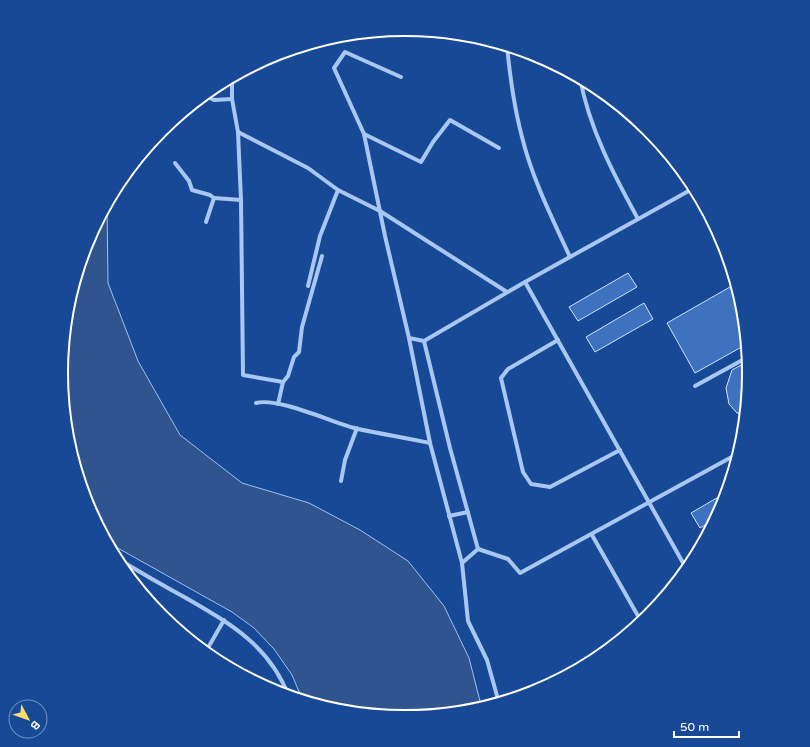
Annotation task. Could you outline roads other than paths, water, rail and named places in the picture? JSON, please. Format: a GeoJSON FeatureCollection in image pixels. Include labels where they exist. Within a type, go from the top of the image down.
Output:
{"type":"FeatureCollection","features":[{"type":"Feature","properties":{"kind":"street"},"geometry":{"type":"LineString","coordinates":[[401,77],[345,52],[334,68],[364,134],[409,338],[430,443],[462,563],[468,621],[487,660],[497,697]]}},
{"type":"Feature","properties":{"kind":"street"},"geometry":{"type":"LineString","coordinates":[[508,52],[511,88],[522,138],[548,209],[570,257]]}},
{"type":"Feature","properties":{"kind":"street"},"geometry":{"type":"LineString","coordinates":[[232,84],[232,99],[238,132],[241,200],[243,375],[283,382]]}},
{"type":"Feature","properties":{"kind":"street"},"geometry":{"type":"LineString","coordinates":[[582,86],[593,124],[616,177],[638,219]]}},
{"type":"Feature","properties":{"kind":"street"},"geometry":{"type":"LineString","coordinates":[[210,98],[214,100],[232,99]]}},
{"type":"Feature","properties":{"kind":"street"},"geometry":{"type":"LineString","coordinates":[[364,134],[421,162],[433,142],[450,120],[499,148]]}},
{"type":"Feature","properties":{"kind":"street"},"geometry":{"type":"LineString","coordinates":[[238,132],[308,168],[338,190],[380,211],[507,292]]}},
{"type":"Feature","properties":{"kind":"street"},"geometry":{"type":"LineString","coordinates":[[175,163],[189,181],[192,190],[210,195],[214,198],[241,200]]}},
{"type":"Feature","properties":{"kind":"street"},"geometry":{"type":"LineString","coordinates":[[308,286],[320,236],[338,190]]}},
{"type":"Feature","properties":{"kind":"street"},"geometry":{"type":"LineString","coordinates":[[409,338],[424,341],[507,292],[689,191]]}},
{"type":"Feature","properties":{"kind":"street"},"geometry":{"type":"LineString","coordinates":[[206,222],[214,198]]}},
{"type":"Feature","properties":{"kind":"street"},"geometry":{"type":"LineString","coordinates":[[278,404],[283,382],[288,376],[294,357],[299,352],[302,328],[322,256]]}},
{"type":"Feature","properties":{"kind":"street"},"geometry":{"type":"LineString","coordinates":[[525,282],[684,564]]}},
{"type":"Feature","properties":{"kind":"street"},"geometry":{"type":"LineString","coordinates":[[558,340],[508,369],[501,378],[523,472],[531,484],[550,487],[620,450]]}},
{"type":"Feature","properties":{"kind":"street"},"geometry":{"type":"LineString","coordinates":[[424,341],[478,549]]}},
{"type":"Feature","properties":{"kind":"street"},"geometry":{"type":"LineString","coordinates":[[695,386],[742,360]]}},
{"type":"Feature","properties":{"kind":"street"},"geometry":{"type":"LineString","coordinates":[[256,403],[263,401],[278,404],[357,428],[430,443]]}},
{"type":"Feature","properties":{"kind":"street"},"geometry":{"type":"LineString","coordinates":[[341,481],[345,460],[357,428]]}},
{"type":"Feature","properties":{"kind":"street"},"geometry":{"type":"LineString","coordinates":[[478,549],[508,559],[520,573],[592,535],[732,457]]}},
{"type":"Feature","properties":{"kind":"street"},"geometry":{"type":"LineString","coordinates":[[449,516],[468,512]]}},
{"type":"Feature","properties":{"kind":"street"},"geometry":{"type":"LineString","coordinates":[[592,535],[639,617]]}},
{"type":"Feature","properties":{"kind":"street"},"geometry":{"type":"LineString","coordinates":[[462,563],[478,549]]}},
{"type":"Feature","properties":{"kind":"street"},"geometry":{"type":"LineString","coordinates":[[126,564],[224,620],[248,637],[266,655],[287,689]]}},
{"type":"Feature","properties":{"kind":"street"},"geometry":{"type":"LineString","coordinates":[[208,647],[224,620]]}},
{"type":"Feature","properties":{"kind":"water"},"geometry":{"type":"Polygon","coordinates":[[[107,215],[108,283],[138,361],[180,435],[242,483],[309,503],[360,530],[408,561],[444,606],[469,658],[480,702],[471,705],[427,710],[383,710],[339,705],[300,694],[292,675],[274,649],[254,628],[232,612],[116,547],[102,523],[85,482],[70,418],[68,396],[68,351],[74,308],[85,265],[93,244],[107,215]]]}}]}
